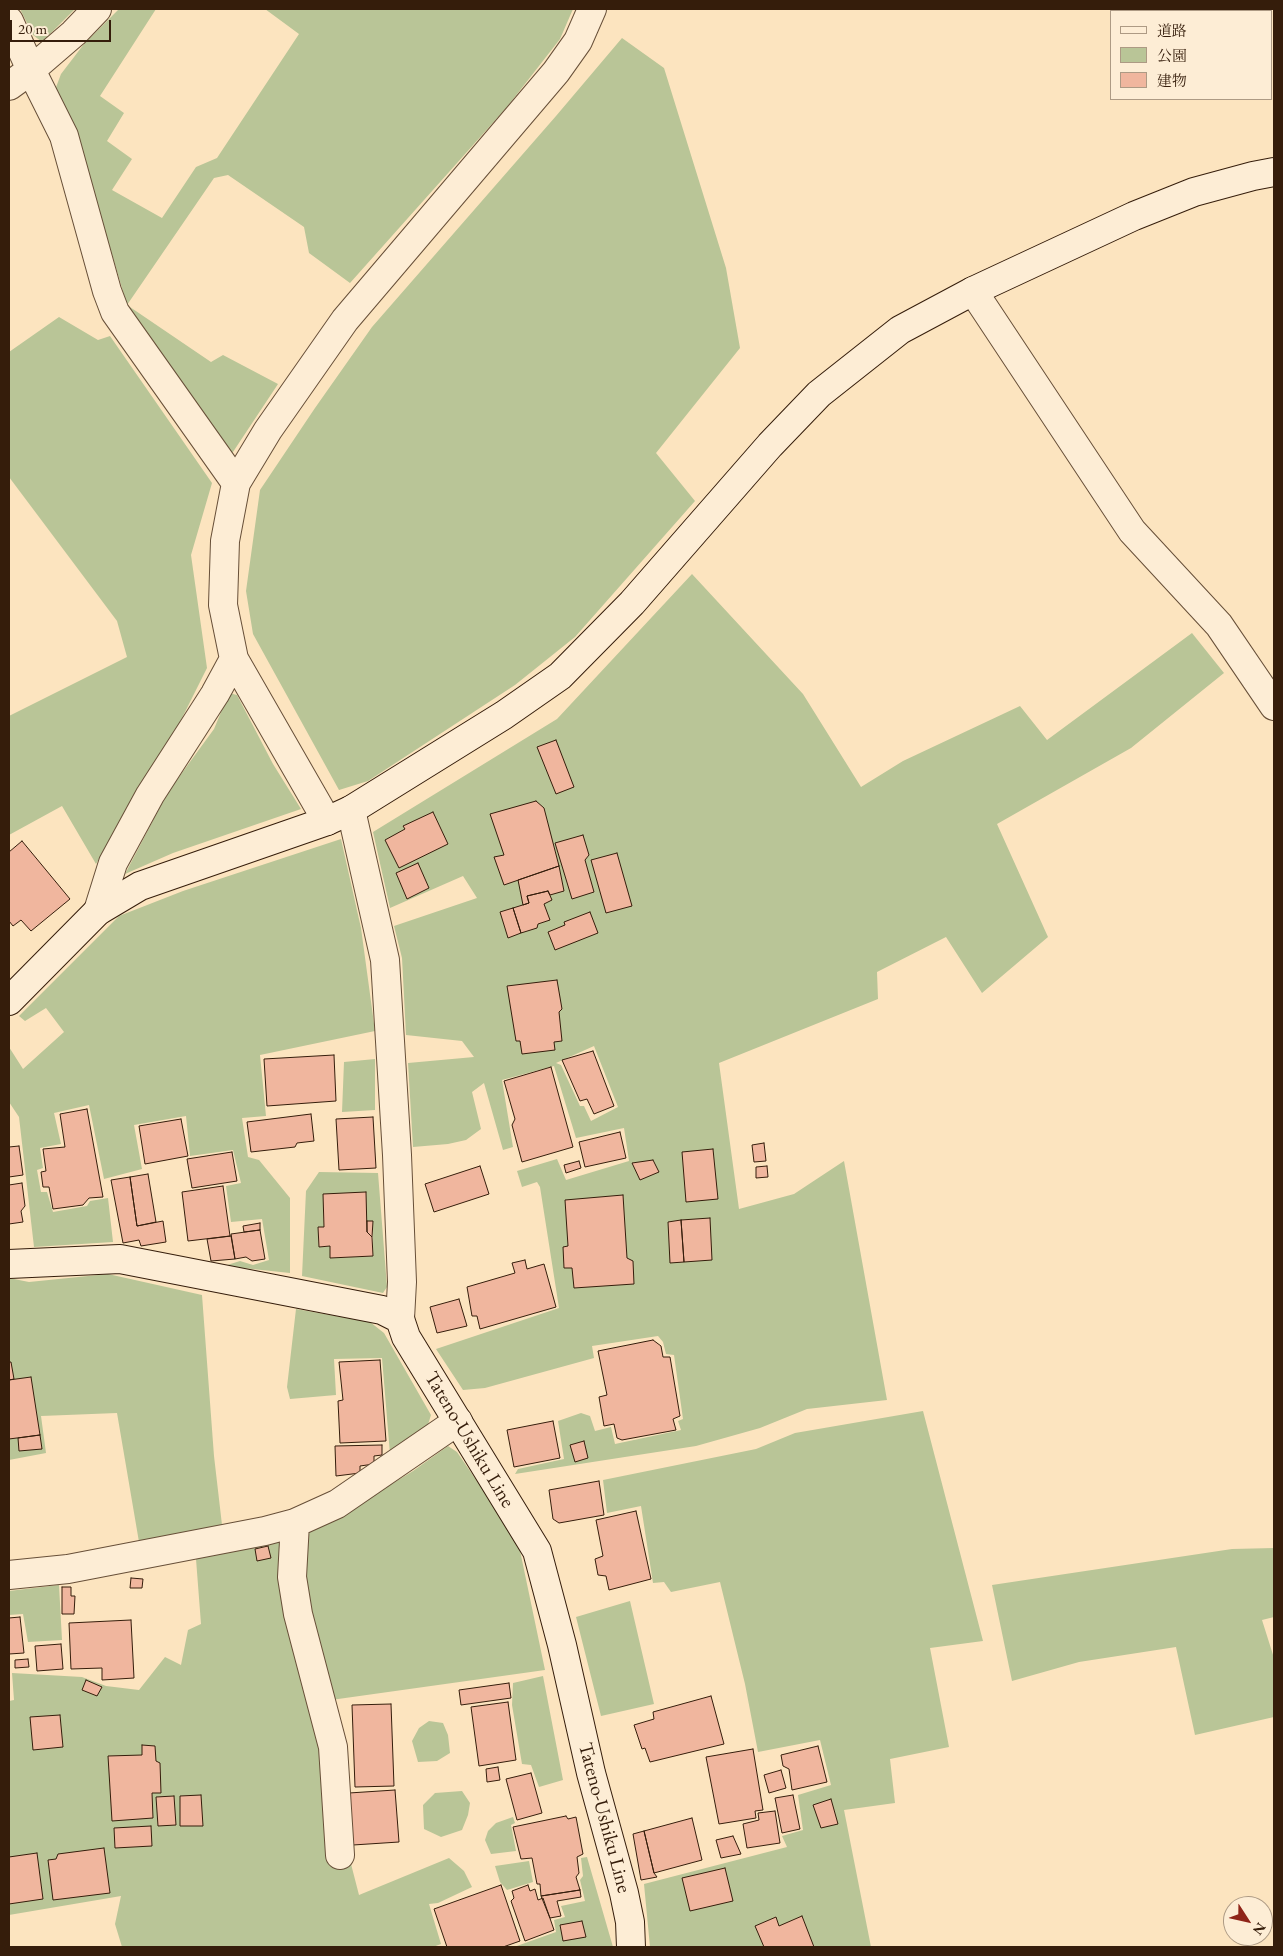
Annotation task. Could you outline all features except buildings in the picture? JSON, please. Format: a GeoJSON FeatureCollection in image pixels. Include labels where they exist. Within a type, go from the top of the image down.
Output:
{"type":"FeatureCollection","features":[{"type":"Feature","properties":{"kind":"street"},"geometry":{"type":"LineString","coordinates":[[9,86],[31,70],[74,33],[98,9]]}},
{"type":"Feature","properties":{"kind":"street"},"geometry":{"type":"LineString","coordinates":[[9,1264],[120,1259],[382,1310],[400,1319],[402,1282],[398,1175],[385,960],[339,815],[234,659],[223,605],[225,541],[236,483],[268,430],[345,320],[556,72],[578,41],[592,9]]}},
{"type":"Feature","properties":{"kind":"street"},"geometry":{"type":"LineString","coordinates":[[9,22],[64,136],[114,312],[236,483]]}},
{"type":"Feature","properties":{"kind":"street"},"geometry":{"type":"LineString","coordinates":[[9,1000],[98,911],[140,886],[339,815],[504,715],[560,676],[632,603],[770,445],[819,394],[900,330],[972,291],[1134,216],[1194,192],[1274,172]]}},
{"type":"Feature","properties":{"kind":"street"},"geometry":{"type":"LineString","coordinates":[[972,291],[1132,530],[1219,625],[1274,706]]}},
{"type":"Feature","properties":{"kind":"street"},"geometry":{"type":"LineString","coordinates":[[98,911],[113,863],[150,795],[215,694],[234,659]]}},
{"type":"Feature","properties":{"kind":"street","name":"Tateno-Ushiku Line"},"geometry":{"type":"LineString","coordinates":[[400,1319],[406,1337],[537,1551],[562,1645],[590,1773],[624,1893],[630,1922],[631,1947]]}},
{"type":"Feature","properties":{"kind":"street"},"geometry":{"type":"LineString","coordinates":[[9,1575],[68,1569],[295,1523],[337,1504],[458,1422]]}},
{"type":"Feature","properties":{"kind":"street"},"geometry":{"type":"LineString","coordinates":[[295,1523],[292,1577],[298,1614],[333,1747],[340,1855]]}},
{"type":"Feature","properties":{"kind":"green space"},"geometry":{"type":"Polygon","coordinates":[[[20,9],[75,9],[42,42],[33,35],[20,9]]]}},
{"type":"Feature","properties":{"kind":"green space"},"geometry":{"type":"Polygon","coordinates":[[[119,9],[156,9],[100,96],[124,113],[107,141],[132,159],[112,190],[162,218],[196,167],[217,158],[299,34],[265,9],[573,9],[560,39],[507,107],[350,283],[309,253],[304,227],[228,175],[214,178],[127,305],[76,133],[55,90],[61,74],[84,44],[119,9]]]}},
{"type":"Feature","properties":{"kind":"green space"},"geometry":{"type":"Polygon","coordinates":[[[622,38],[664,68],[726,268],[740,348],[656,453],[695,501],[575,637],[515,685],[368,781],[339,790],[253,634],[246,591],[260,490],[372,327],[622,38]]]}},
{"type":"Feature","properties":{"kind":"green space"},"geometry":{"type":"Polygon","coordinates":[[[127,305],[211,362],[223,355],[278,384],[231,455],[127,305]]]}},
{"type":"Feature","properties":{"kind":"green space"},"geometry":{"type":"Polygon","coordinates":[[[59,317],[98,340],[110,336],[212,483],[191,555],[207,668],[179,724],[96,864],[62,806],[9,835],[9,716],[127,657],[117,621],[9,477],[9,352],[59,317]]]}},
{"type":"Feature","properties":{"kind":"green space"},"geometry":{"type":"Polygon","coordinates":[[[692,574],[803,694],[861,787],[903,761],[1020,706],[1047,740],[1192,633],[1224,673],[1131,748],[997,824],[1048,937],[982,993],[946,937],[877,972],[878,999],[719,1063],[739,1209],[794,1194],[844,1161],[887,1400],[807,1409],[760,1428],[696,1446],[515,1474],[518,1469],[564,1459],[558,1421],[581,1413],[590,1416],[595,1431],[611,1427],[615,1444],[681,1430],[678,1421],[683,1419],[674,1355],[666,1354],[663,1342],[658,1336],[592,1346],[594,1358],[485,1388],[463,1390],[436,1349],[559,1308],[540,1187],[537,1182],[522,1187],[517,1171],[557,1159],[566,1180],[629,1161],[624,1128],[576,1138],[554,1066],[502,1080],[513,1147],[503,1150],[484,1083],[472,1092],[481,1129],[466,1140],[448,1144],[413,1147],[408,1063],[474,1057],[462,1041],[406,1035],[402,958],[394,926],[477,898],[463,876],[390,908],[373,832],[557,719],[692,574]],[[594,1046],[556,1063],[561,1065],[580,1106],[584,1106],[591,1121],[618,1107],[594,1046]]]}},
{"type":"Feature","properties":{"kind":"green space"},"geometry":{"type":"Polygon","coordinates":[[[229,693],[237,695],[273,764],[301,809],[173,853],[125,874],[168,792],[214,729],[229,693]]]}},
{"type":"Feature","properties":{"kind":"green space"},"geometry":{"type":"Polygon","coordinates":[[[341,839],[361,928],[375,1031],[260,1055],[266,1116],[242,1118],[248,1157],[259,1160],[290,1198],[290,1273],[224,1266],[240,1261],[253,1265],[269,1260],[262,1219],[231,1222],[226,1186],[241,1183],[233,1150],[190,1156],[186,1116],[134,1125],[142,1169],[104,1179],[89,1105],[54,1113],[61,1144],[40,1148],[43,1168],[37,1170],[41,1192],[47,1192],[53,1212],[87,1206],[90,1201],[108,1198],[113,1242],[34,1247],[19,1117],[9,1102],[9,1047],[23,1069],[64,1032],[46,1008],[25,1021],[19,1016],[119,916],[183,891],[341,839]]]}},
{"type":"Feature","properties":{"kind":"green space"},"geometry":{"type":"Polygon","coordinates":[[[375,1059],[375,1110],[342,1112],[344,1062],[375,1059]]]}},
{"type":"Feature","properties":{"kind":"green space"},"geometry":{"type":"Polygon","coordinates":[[[319,1172],[378,1173],[387,1287],[383,1293],[302,1276],[306,1191],[319,1172]],[[323,1194],[324,1227],[318,1228],[319,1247],[330,1246],[330,1258],[373,1256],[373,1221],[367,1221],[323,1194]]]}},
{"type":"Feature","properties":{"kind":"green space"},"geometry":{"type":"Polygon","coordinates":[[[108,1274],[202,1295],[214,1456],[222,1525],[139,1542],[117,1413],[41,1416],[46,1453],[9,1460],[9,1278],[29,1282],[108,1274]]]}},
{"type":"Feature","properties":{"kind":"green space"},"geometry":{"type":"Polygon","coordinates":[[[296,1309],[370,1322],[384,1333],[431,1415],[426,1431],[390,1454],[382,1358],[334,1359],[336,1395],[290,1399],[287,1387],[296,1309]]]}},
{"type":"Feature","properties":{"kind":"green space"},"geometry":{"type":"Polygon","coordinates":[[[923,1411],[983,1641],[930,1648],[949,1747],[890,1759],[895,1803],[844,1810],[871,1947],[650,1947],[644,1884],[787,1847],[782,1836],[803,1830],[798,1795],[831,1785],[820,1740],[758,1752],[745,1684],[720,1582],[671,1592],[664,1582],[653,1583],[641,1506],[607,1513],[603,1480],[756,1449],[795,1433],[923,1411]]]}},
{"type":"Feature","properties":{"kind":"green space"},"geometry":{"type":"Polygon","coordinates":[[[448,1446],[457,1452],[518,1541],[545,1670],[331,1700],[303,1578],[306,1533],[337,1517],[413,1471],[448,1446]]]}},
{"type":"Feature","properties":{"kind":"green space"},"geometry":{"type":"Polygon","coordinates":[[[279,1538],[298,1646],[315,1705],[331,1863],[351,1864],[359,1895],[449,1858],[464,1871],[472,1887],[438,1903],[429,1904],[441,1944],[433,1947],[122,1947],[115,1924],[121,1896],[9,1915],[9,1701],[14,1700],[12,1673],[82,1677],[106,1686],[139,1690],[165,1657],[181,1665],[188,1630],[201,1624],[196,1559],[279,1538]]]}},
{"type":"Feature","properties":{"kind":"green space"},"geometry":{"type":"Polygon","coordinates":[[[1274,1548],[1274,1617],[1262,1620],[1274,1658],[1274,1717],[1195,1735],[1176,1647],[1079,1662],[1012,1681],[992,1585],[1232,1549],[1274,1548]]]}},
{"type":"Feature","properties":{"kind":"green space"},"geometry":{"type":"Polygon","coordinates":[[[59,1585],[62,1640],[28,1642],[23,1614],[9,1615],[9,1591],[59,1585]]]}},
{"type":"Feature","properties":{"kind":"green space"},"geometry":{"type":"Polygon","coordinates":[[[630,1601],[654,1704],[601,1716],[576,1617],[630,1601]]]}},
{"type":"Feature","properties":{"kind":"green space"},"geometry":{"type":"Polygon","coordinates":[[[543,1676],[563,1780],[539,1787],[531,1765],[522,1764],[512,1705],[513,1683],[543,1676]]]}},
{"type":"Feature","properties":{"kind":"green space"},"geometry":{"type":"Polygon","coordinates":[[[429,1721],[443,1723],[448,1735],[450,1753],[437,1761],[418,1762],[412,1741],[419,1728],[429,1721]]]}},
{"type":"Feature","properties":{"kind":"green space"},"geometry":{"type":"Polygon","coordinates":[[[462,1791],[470,1803],[462,1830],[441,1837],[424,1829],[423,1805],[435,1793],[462,1791]]]}},
{"type":"Feature","properties":{"kind":"green space"},"geometry":{"type":"Polygon","coordinates":[[[513,1817],[515,1823],[511,1825],[516,1851],[491,1854],[485,1840],[488,1831],[496,1823],[513,1817]]]}},
{"type":"Feature","properties":{"kind":"green space"},"geometry":{"type":"Polygon","coordinates":[[[587,1857],[613,1947],[514,1947],[556,1932],[554,1920],[565,1917],[561,1906],[585,1901],[580,1880],[583,1876],[581,1858],[587,1857]]]}},
{"type":"Feature","properties":{"kind":"green space"},"geometry":{"type":"Polygon","coordinates":[[[529,1861],[533,1882],[507,1890],[500,1882],[495,1866],[529,1861]]]}}]}
